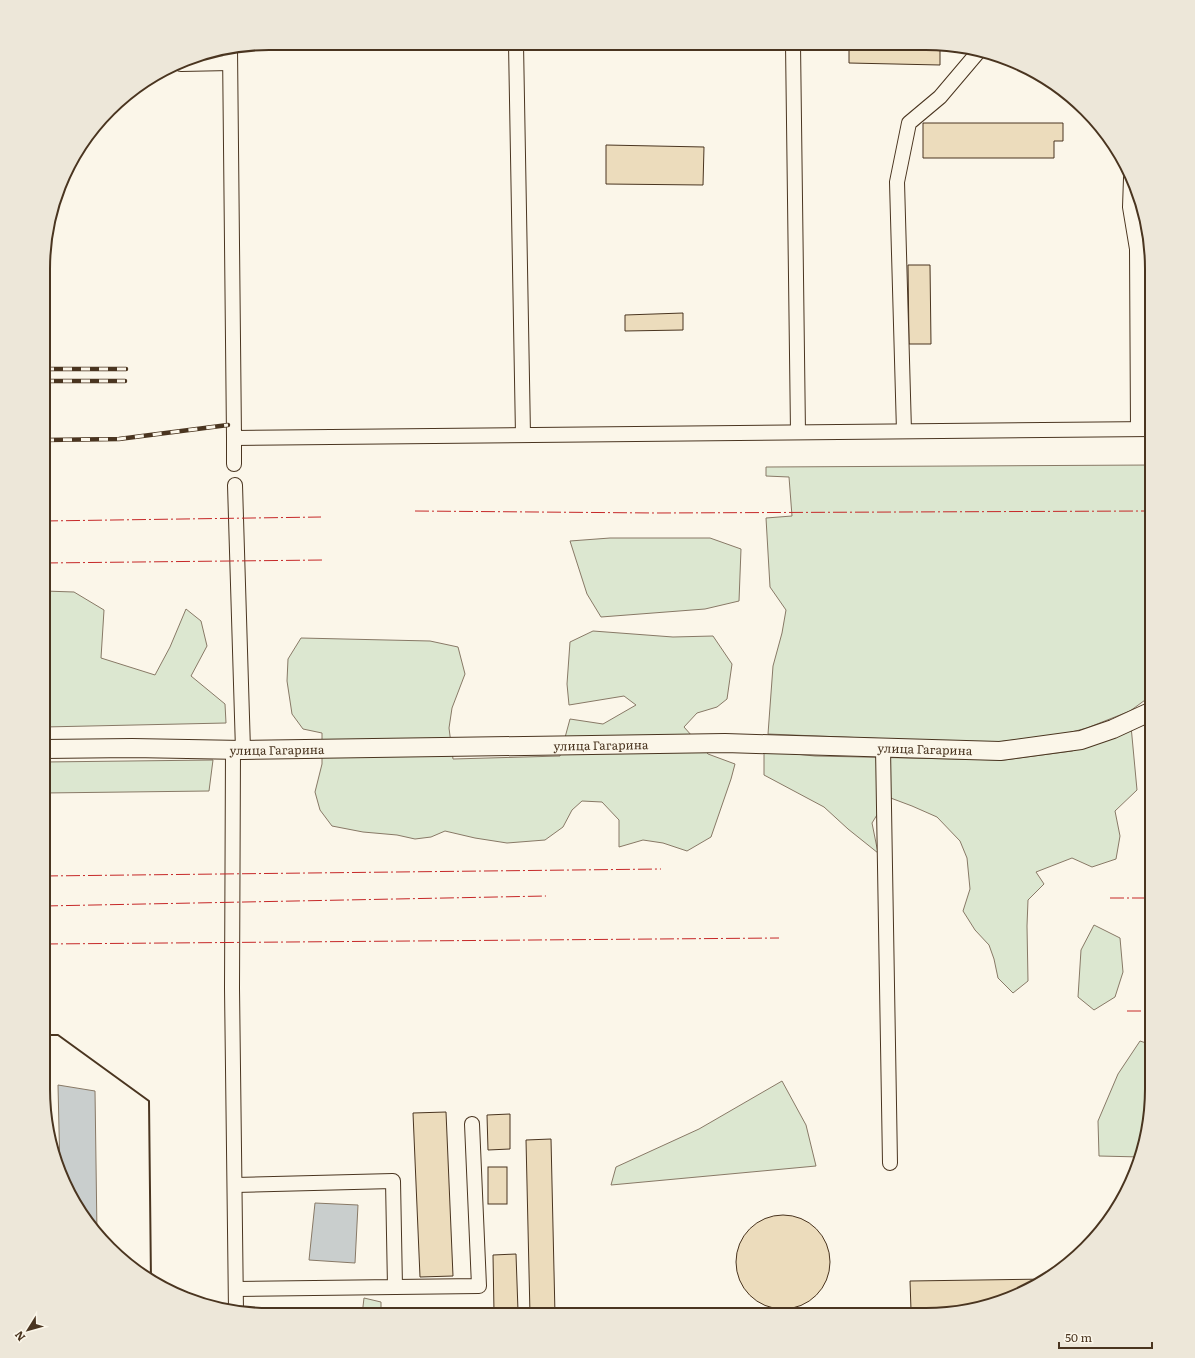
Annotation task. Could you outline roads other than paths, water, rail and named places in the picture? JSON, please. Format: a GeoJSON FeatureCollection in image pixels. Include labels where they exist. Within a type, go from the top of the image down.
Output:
{"type":"FeatureCollection","features":[{"type":"Feature","properties":{"kind":"main road","name":"улица Гагарина"},"geometry":{"type":"LineString","coordinates":[[50,749],[132,748],[238,750],[725,743],[1000,751],[1081,740],[1113,730],[1145,714]]}},
{"type":"Feature","properties":{"kind":"street"},"geometry":{"type":"LineString","coordinates":[[516,50],[523,435]]}},
{"type":"Feature","properties":{"kind":"street"},"geometry":{"type":"LineString","coordinates":[[793,50],[798,432]]}},
{"type":"Feature","properties":{"kind":"street"},"geometry":{"type":"LineString","coordinates":[[904,431],[898,182],[909,123],[940,96],[975,55]]}},
{"type":"Feature","properties":{"kind":"street"},"geometry":{"type":"LineString","coordinates":[[203,60],[230,56],[234,464]]}},
{"type":"Feature","properties":{"kind":"street"},"geometry":{"type":"LineString","coordinates":[[234,438],[1145,429],[1136,249],[1130,207],[1131,192]]}},
{"type":"Feature","properties":{"kind":"street"},"geometry":{"type":"LineString","coordinates":[[235,484],[238,750],[232,988],[236,1305]]}},
{"type":"Feature","properties":{"kind":"street"},"geometry":{"type":"LineString","coordinates":[[883,748],[890,1163]]}},
{"type":"Feature","properties":{"kind":"street"},"geometry":{"type":"LineString","coordinates":[[236,1290],[479,1286],[472,1124]]}},
{"type":"Feature","properties":{"kind":"street"},"geometry":{"type":"LineString","coordinates":[[235,1185],[393,1181],[395,1287]]}},
{"type":"Feature","properties":{"kind":"railway"},"geometry":{"type":"LineString","coordinates":[[50,369],[126,369]]}},
{"type":"Feature","properties":{"kind":"railway"},"geometry":{"type":"LineString","coordinates":[[50,381],[125,381]]}},
{"type":"Feature","properties":{"kind":"railway"},"geometry":{"type":"LineString","coordinates":[[50,440],[119,439],[228,425]]}}]}
